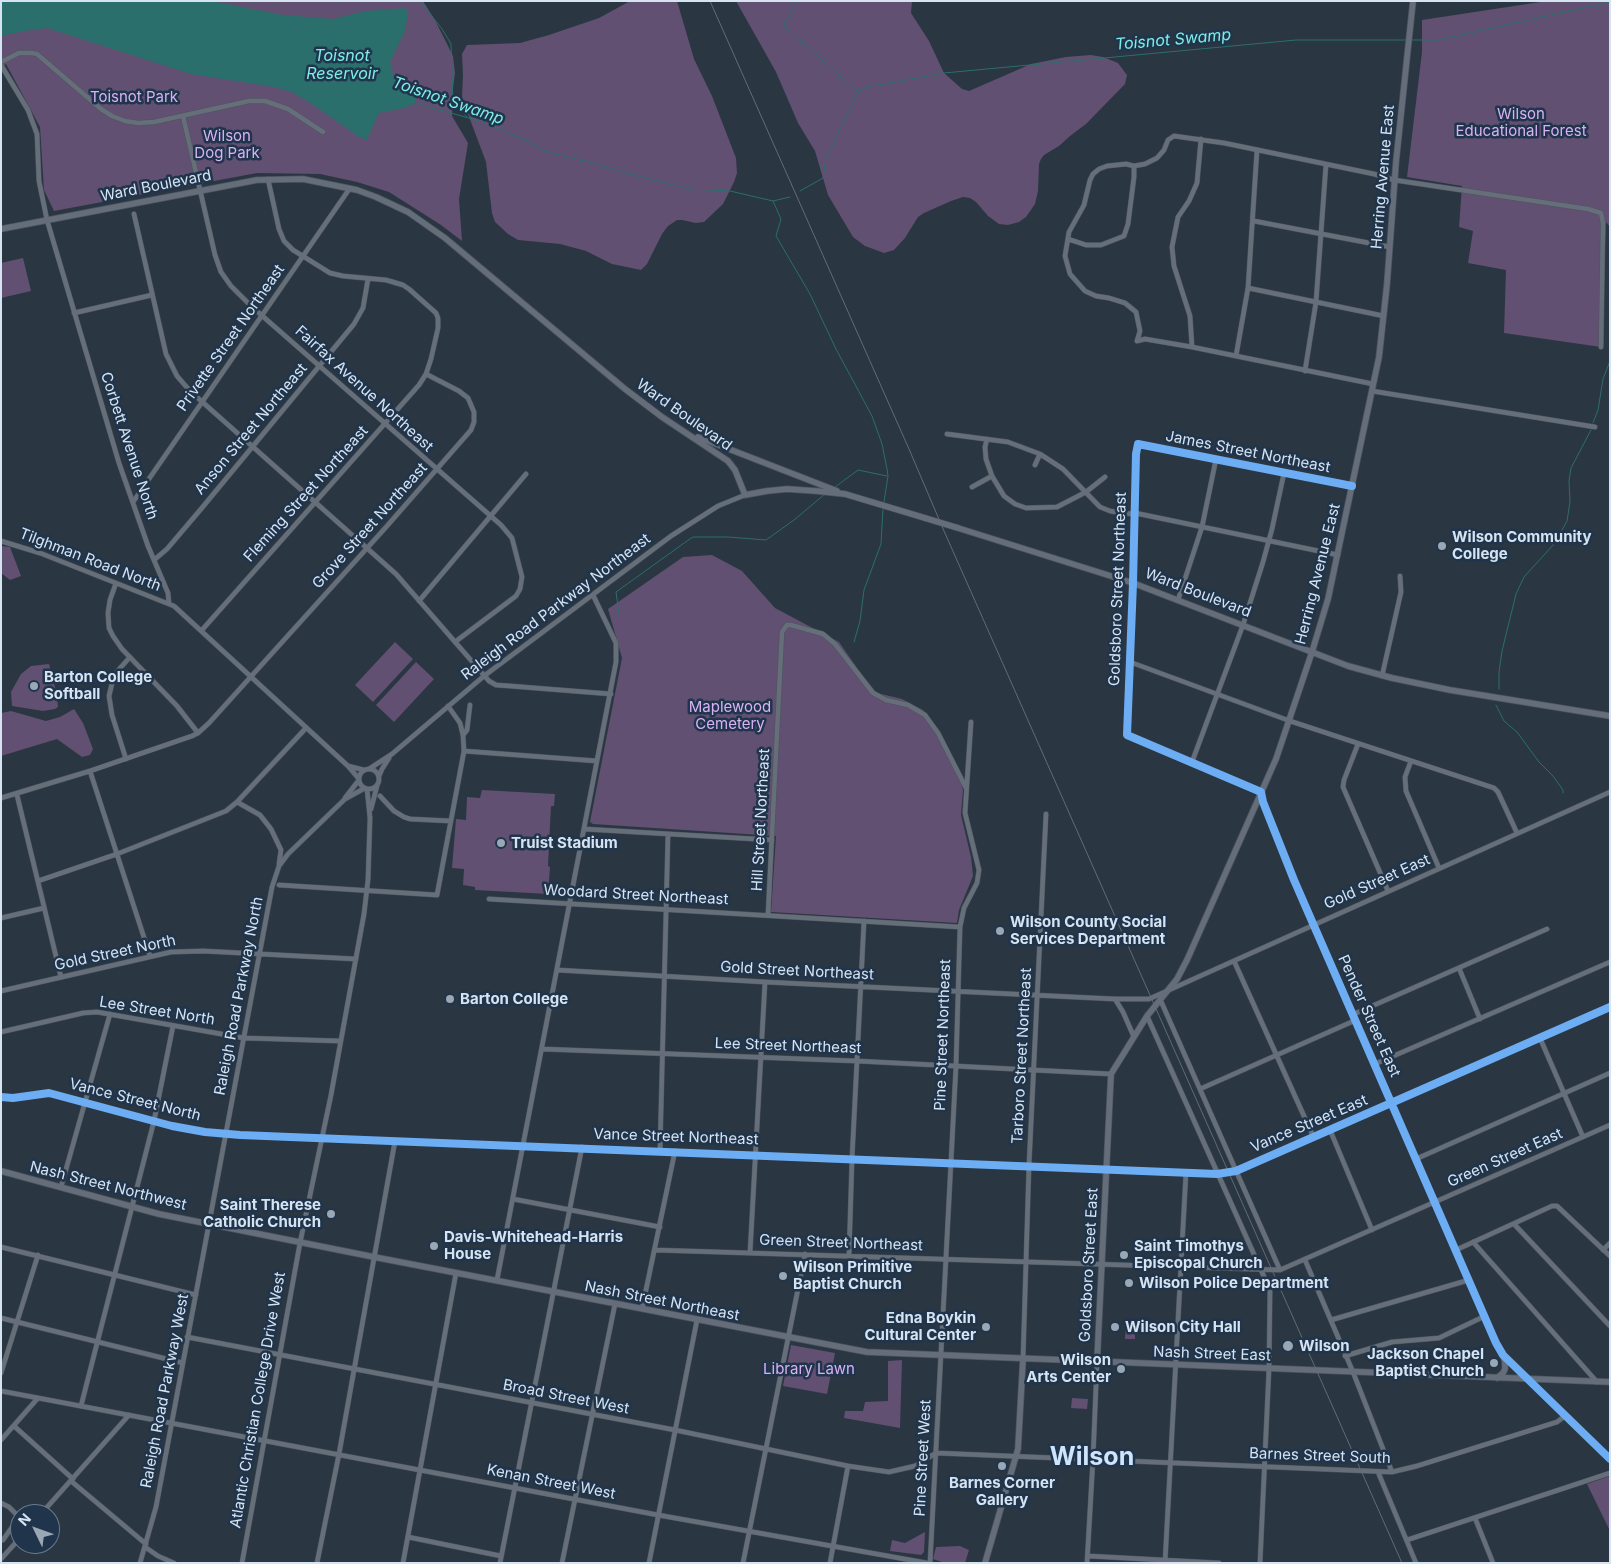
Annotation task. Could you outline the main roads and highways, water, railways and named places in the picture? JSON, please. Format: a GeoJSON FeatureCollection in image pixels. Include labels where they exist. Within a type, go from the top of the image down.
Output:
{"type":"FeatureCollection","features":[{"type":"Feature","properties":{"kind":"main road","name":"Herring Avenue East"},"geometry":{"type":"LineString","coordinates":[[1158,1001],[1177,979],[1187,960],[1261,792],[1290,721],[1323,618],[1374,384],[1384,316],[1394,180],[1413,1]]}},
{"type":"Feature","properties":{"kind":"main road","name":"Ward Boulevard"},"geometry":{"type":"LineString","coordinates":[[1,229],[238,182],[268,179],[309,180],[350,188],[392,204],[431,227],[617,383],[655,412],[728,461],[735,470],[745,495],[767,490],[787,489],[845,494],[1133,583],[1348,666],[1382,676],[1450,690],[1609,717]]}},
{"type":"Feature","properties":{"kind":"main road"},"geometry":{"type":"LineString","coordinates":[[683,431],[724,449],[845,494]]}},
{"type":"Feature","properties":{"kind":"main road","name":"Goldsboro Street East"},"geometry":{"type":"LineString","coordinates":[[1097,1362],[1111,1074],[1158,1001]]}},
{"type":"Feature","properties":{"kind":"main road","name":"Nash Street Northwest"},"geometry":{"type":"LineString","coordinates":[[1,1171],[133,1207],[300,1242]]}},
{"type":"Feature","properties":{"kind":"main road","name":"Nash Street Northeast"},"geometry":{"type":"LineString","coordinates":[[300,1242],[867,1352],[1023,1359]]}},
{"type":"Feature","properties":{"kind":"main road"},"geometry":{"type":"LineString","coordinates":[[1496,1378],[1505,1369],[1506,1362],[1503,1355]]}},
{"type":"Feature","properties":{"kind":"main road"},"geometry":{"type":"LineString","coordinates":[[984,1563],[1018,1449],[1023,1359]]}},
{"type":"Feature","properties":{"kind":"main road","name":"Nash Street East"},"geometry":{"type":"LineString","coordinates":[[1023,1359],[1610,1382]]}},
{"type":"Feature","properties":{"kind":"water","name":"Toisnot Reservoir"},"geometry":{"type":"Polygon","coordinates":[[[1,1],[211,1],[283,15],[333,19],[365,11],[405,8],[408,13],[405,31],[390,62],[393,75],[409,87],[414,94],[416,103],[404,108],[379,113],[366,141],[363,137],[359,137],[292,92],[274,87],[191,74],[47,28],[1,36],[1,1]]]}},
{"type":"Feature","properties":{"kind":"waterway"},"geometry":{"type":"LineString","coordinates":[[420,1],[451,44],[453,103],[467,117]]}},
{"type":"Feature","properties":{"kind":"waterway"},"geometry":{"type":"LineString","coordinates":[[796,1],[784,26],[858,92]]}},
{"type":"Feature","properties":{"kind":"waterway","name":"Toisnot Swamp"},"geometry":{"type":"LineString","coordinates":[[1412,40],[1438,40],[1610,2]]}},
{"type":"Feature","properties":{"kind":"waterway","name":"Toisnot Swamp"},"geometry":{"type":"LineString","coordinates":[[800,191],[823,178],[826,158],[858,92],[866,87],[944,73],[1296,40],[1408,40]]}},
{"type":"Feature","properties":{"kind":"waterway","name":"Toisnot Swamp"},"geometry":{"type":"LineString","coordinates":[[415,103],[483,122],[521,138],[547,152],[641,177],[690,189],[730,191],[773,201],[790,197]]}},
{"type":"Feature","properties":{"kind":"waterway"},"geometry":{"type":"LineString","coordinates":[[773,201],[781,219],[776,236],[810,294],[836,349],[872,416],[882,444],[888,476],[884,502]]}},
{"type":"Feature","properties":{"kind":"waterway"},"geometry":{"type":"LineString","coordinates":[[1593,423],[1598,410],[1603,379],[1610,361]]}},
{"type":"Feature","properties":{"kind":"waterway"},"geometry":{"type":"LineString","coordinates":[[1499,689],[1502,651],[1516,594],[1524,577],[1554,544],[1567,521],[1570,502],[1569,481],[1571,468],[1591,430]]}},
{"type":"Feature","properties":{"kind":"waterway"},"geometry":{"type":"LineString","coordinates":[[835,487],[858,470],[887,476]]}},
{"type":"Feature","properties":{"kind":"waterway"},"geometry":{"type":"LineString","coordinates":[[619,615],[616,592],[693,537],[766,540],[825,494]]}},
{"type":"Feature","properties":{"kind":"waterway"},"geometry":{"type":"LineString","coordinates":[[854,642],[860,621],[864,590],[881,544],[883,509]]}},
{"type":"Feature","properties":{"kind":"waterway"},"geometry":{"type":"LineString","coordinates":[[1496,705],[1504,721],[1517,732],[1539,762],[1553,776],[1563,790],[1563,793]]}},
{"type":"Feature","properties":{"kind":"railway"},"geometry":{"type":"LineString","coordinates":[[710,1],[1402,1563]]}},
{"type":"Feature","properties":{"kind":"place","name":"Wilson Community College"},"geometry":{"type":"Point","coordinates":[1442,546]}},
{"type":"Feature","properties":{"kind":"place","name":"Barton College Softball"},"geometry":{"type":"Point","coordinates":[34,686]}},
{"type":"Feature","properties":{"kind":"place","name":"Truist Stadium"},"geometry":{"type":"Point","coordinates":[501,843]}},
{"type":"Feature","properties":{"kind":"place","name":"Wilson County Social Services Department"},"geometry":{"type":"Point","coordinates":[1000,931]}},
{"type":"Feature","properties":{"kind":"place","name":"Barton College"},"geometry":{"type":"Point","coordinates":[450,999]}},
{"type":"Feature","properties":{"kind":"place","name":"Saint Therese Catholic Church"},"geometry":{"type":"Point","coordinates":[331,1214]}},
{"type":"Feature","properties":{"kind":"place","name":"Davis-Whitehead-Harris House"},"geometry":{"type":"Point","coordinates":[434,1246]}},
{"type":"Feature","properties":{"kind":"place","name":"Saint Timothys Episcopal Church"},"geometry":{"type":"Point","coordinates":[1124,1255]}},
{"type":"Feature","properties":{"kind":"place","name":"Wilson Primitive Baptist Church"},"geometry":{"type":"Point","coordinates":[783,1276]}},
{"type":"Feature","properties":{"kind":"place","name":"Wilson Police Department"},"geometry":{"type":"Point","coordinates":[1129,1283]}},
{"type":"Feature","properties":{"kind":"place","name":"Edna Boykin Cultural Center"},"geometry":{"type":"Point","coordinates":[986,1327]}},
{"type":"Feature","properties":{"kind":"place","name":"Wilson City Hall"},"geometry":{"type":"Point","coordinates":[1115,1327]}},
{"type":"Feature","properties":{"kind":"place","name":"Wilson"},"geometry":{"type":"Point","coordinates":[1288,1346]}},
{"type":"Feature","properties":{"kind":"place","name":"Jackson Chapel Baptist Church"},"geometry":{"type":"Point","coordinates":[1494,1363]}},
{"type":"Feature","properties":{"kind":"place","name":"Wilson Arts Center"},"geometry":{"type":"Point","coordinates":[1121,1369]}},
{"type":"Feature","properties":{"kind":"place","name":"Barnes Corner Gallery"},"geometry":{"type":"Point","coordinates":[1002,1466]}},
{"type":"Feature","properties":{"kind":"district","name":"Wilson"},"geometry":{"type":"Point","coordinates":[1092,1457]}},
{"type":"Feature","properties":{"kind":"park label","name":"Toisnot Park"},"geometry":{"type":"Point","coordinates":[134,97]}},
{"type":"Feature","properties":{"kind":"park label","name":"Wilson Educational Forest"},"geometry":{"type":"Point","coordinates":[1521,122]}},
{"type":"Feature","properties":{"kind":"park label","name":"Wilson Dog Park"},"geometry":{"type":"Point","coordinates":[227,144]}},
{"type":"Feature","properties":{"kind":"park label","name":"Maplewood Cemetery"},"geometry":{"type":"Point","coordinates":[730,716]}},
{"type":"Feature","properties":{"kind":"park label","name":"Library Lawn"},"geometry":{"type":"Point","coordinates":[809,1369]}}]}
